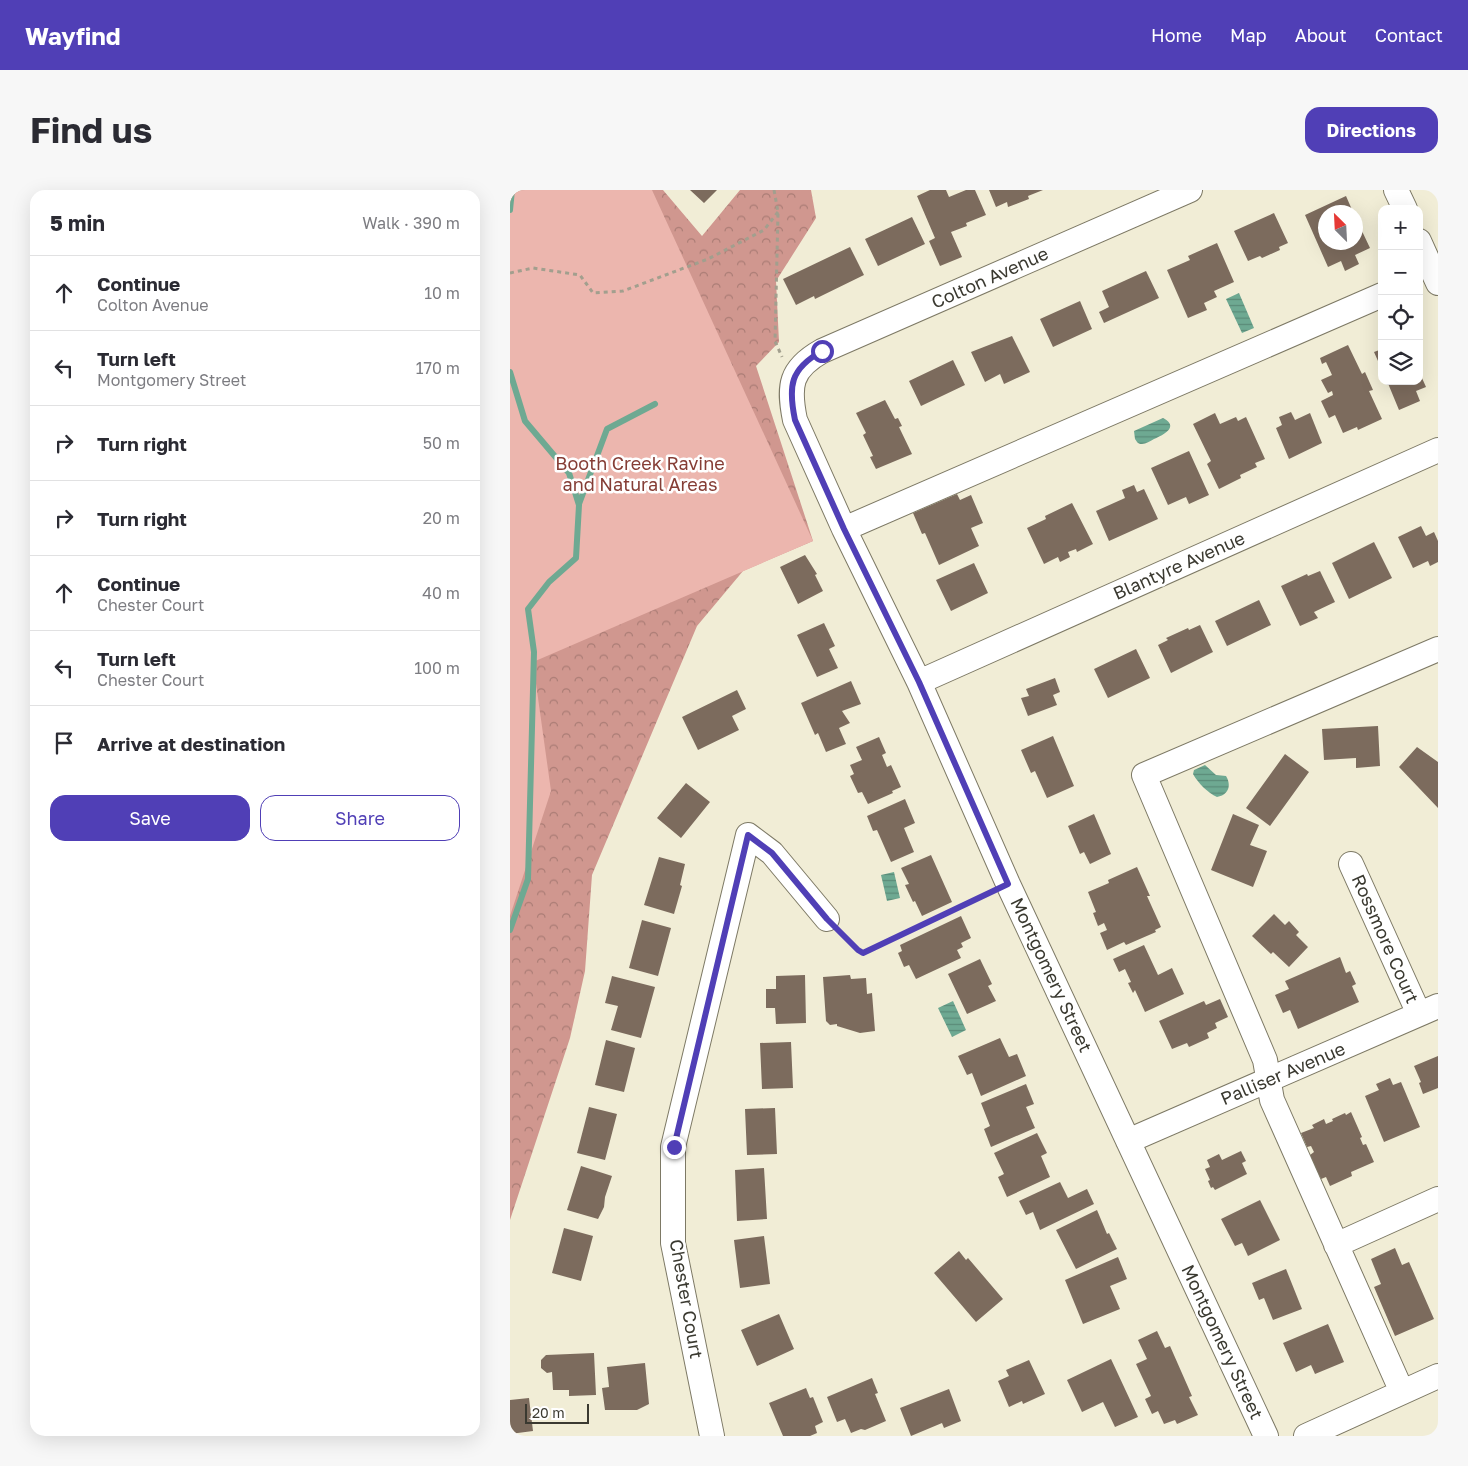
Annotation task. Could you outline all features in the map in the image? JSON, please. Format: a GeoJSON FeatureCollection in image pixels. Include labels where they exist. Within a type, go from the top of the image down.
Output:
{"type":"FeatureCollection","features":[{"type":"Feature","properties":{"kind":"street","name":"Colton Avenue"},"geometry":{"type":"LineString","coordinates":[[790,366],[1190,190]]}},
{"type":"Feature","properties":{"kind":"street"},"geometry":{"type":"LineString","coordinates":[[1396,190],[1403,205]]}},
{"type":"Feature","properties":{"kind":"street"},"geometry":{"type":"LineString","coordinates":[[1421,250],[1430,279]]}},
{"type":"Feature","properties":{"kind":"street"},"geometry":{"type":"LineString","coordinates":[[844,529],[1378,297]]}},
{"type":"Feature","properties":{"kind":"street","name":"Montgomery Street"},"geometry":{"type":"LineString","coordinates":[[790,366],[792,404],[795,420],[844,529],[919,682],[1008,884],[1266,1436]]}},
{"type":"Feature","properties":{"kind":"street","name":"Blantyre Avenue"},"geometry":{"type":"LineString","coordinates":[[919,682],[1438,450]]}},
{"type":"Feature","properties":{"kind":"street"},"geometry":{"type":"LineString","coordinates":[[1402,1392],[1272,1100],[1265,1060],[1144,775],[1436,656]]}},
{"type":"Feature","properties":{"kind":"street","name":"Chester Court"},"geometry":{"type":"LineString","coordinates":[[712,1436],[673,1242],[674,1147],[748,835],[772,853],[827,919]]}},
{"type":"Feature","properties":{"kind":"street","name":"Rossmore Court"},"geometry":{"type":"LineString","coordinates":[[1351,864],[1429,1010]]}},
{"type":"Feature","properties":{"kind":"street","name":"Palliser Avenue"},"geometry":{"type":"LineString","coordinates":[[1128,1141],[1429,1010]]}},
{"type":"Feature","properties":{"kind":"street"},"geometry":{"type":"LineString","coordinates":[[1336,1245],[1438,1199]]}},
{"type":"Feature","properties":{"kind":"street"},"geometry":{"type":"LineString","coordinates":[[1306,1436],[1438,1376]]}},
{"type":"Feature","properties":{"kind":"path"},"geometry":{"type":"LineString","coordinates":[[774,190],[778,212],[775,341],[790,366]]}},
{"type":"Feature","properties":{"kind":"path"},"geometry":{"type":"LineString","coordinates":[[510,273],[533,268],[580,275],[594,293],[623,291],[708,259],[750,238],[764,230],[778,212]]}},
{"type":"Feature","properties":{"kind":"path"},"geometry":{"type":"LineString","coordinates":[[827,919],[863,953],[1008,884]]}},
{"type":"Feature","properties":{"kind":"green space","name":"Booth Creek Ravine and Natural Areas"},"geometry":{"type":"Polygon","coordinates":[[[510,190],[663,190],[702,236],[740,190],[811,190],[816,218],[776,281],[779,342],[756,366],[813,541],[743,571],[697,626],[592,875],[585,971],[570,1038],[510,1220],[510,190]]]}},
{"type":"Feature","properties":{"kind":"green space","name":"Booth Creek Ravine and Natural Areas"},"geometry":{"type":"Polygon","coordinates":[[[510,190],[652,190],[813,541],[533,662],[551,791],[510,916],[510,190]]]}},
{"type":"Feature","properties":{"kind":"shaded area"},"geometry":{"type":"Polygon","coordinates":[[[1239,293],[1254,328],[1242,333],[1226,299],[1239,293]]]}},
{"type":"Feature","properties":{"kind":"shaded area"},"geometry":{"type":"Polygon","coordinates":[[[1163,418],[1170,425],[1168,430],[1145,443],[1137,442],[1134,431],[1163,418]]]}},
{"type":"Feature","properties":{"kind":"shaded area"},"geometry":{"type":"Polygon","coordinates":[[[1205,765],[1216,775],[1226,776],[1229,787],[1221,796],[1217,797],[1214,795],[1193,774],[1194,770],[1205,765]]]}},
{"type":"Feature","properties":{"kind":"shaded area"},"geometry":{"type":"Polygon","coordinates":[[[894,872],[900,898],[887,901],[881,875],[894,872]]]}},
{"type":"Feature","properties":{"kind":"shaded area"},"geometry":{"type":"Polygon","coordinates":[[[953,1001],[966,1030],[952,1037],[938,1008],[953,1001]]]}},
{"type":"Feature","properties":{"kind":"building"},"geometry":{"type":"Polygon","coordinates":[[[690,190],[717,190],[704,203],[690,190]]]}},
{"type":"Feature","properties":{"kind":"building"},"geometry":{"type":"Polygon","coordinates":[[[930,190],[946,190],[949,197],[966,190],[975,190],[986,215],[966,223],[967,226],[951,232],[962,257],[940,266],[929,241],[935,238],[917,196],[930,190]]]}},
{"type":"Feature","properties":{"kind":"building"},"geometry":{"type":"Polygon","coordinates":[[[989,190],[1043,190],[1028,196],[1029,199],[1008,207],[1007,202],[996,207],[989,190]]]}},
{"type":"Feature","properties":{"kind":"building"},"geometry":{"type":"Polygon","coordinates":[[[1346,196],[1350,205],[1327,205],[1346,196]]]}},
{"type":"Feature","properties":{"kind":"building"},"geometry":{"type":"Polygon","coordinates":[[[1318,209],[1318,244],[1305,215],[1318,209]]]}},
{"type":"Feature","properties":{"kind":"building"},"geometry":{"type":"Polygon","coordinates":[[[1274,213],[1288,243],[1279,247],[1280,250],[1262,258],[1260,256],[1248,261],[1234,231],[1274,213]]]}},
{"type":"Feature","properties":{"kind":"building"},"geometry":{"type":"Polygon","coordinates":[[[912,217],[925,244],[878,266],[865,239],[912,217]]]}},
{"type":"Feature","properties":{"kind":"building"},"geometry":{"type":"Polygon","coordinates":[[[1363,233],[1370,248],[1355,255],[1359,264],[1345,271],[1341,261],[1328,267],[1320,250],[1363,250],[1363,233]]]}},
{"type":"Feature","properties":{"kind":"building"},"geometry":{"type":"Polygon","coordinates":[[[1217,243],[1234,282],[1214,291],[1217,297],[1204,303],[1207,310],[1188,318],[1167,270],[1190,260],[1188,256],[1217,243]]]}},
{"type":"Feature","properties":{"kind":"building"},"geometry":{"type":"Polygon","coordinates":[[[850,247],[864,275],[815,299],[814,296],[796,305],[783,279],[850,247]]]}},
{"type":"Feature","properties":{"kind":"building"},"geometry":{"type":"Polygon","coordinates":[[[1146,271],[1159,298],[1104,323],[1099,312],[1109,307],[1102,291],[1146,271]]]}},
{"type":"Feature","properties":{"kind":"building"},"geometry":{"type":"Polygon","coordinates":[[[1080,301],[1092,329],[1053,347],[1040,319],[1080,301]]]}},
{"type":"Feature","properties":{"kind":"building"},"geometry":{"type":"Polygon","coordinates":[[[1012,336],[1030,372],[1004,384],[1000,374],[985,382],[971,352],[1012,336]]]}},
{"type":"Feature","properties":{"kind":"building"},"geometry":{"type":"Polygon","coordinates":[[[1348,345],[1362,374],[1365,372],[1373,390],[1369,391],[1382,419],[1358,430],[1357,427],[1343,433],[1335,415],[1329,418],[1321,401],[1333,395],[1332,391],[1328,393],[1321,380],[1332,375],[1326,362],[1322,364],[1320,358],[1348,345]]]}},
{"type":"Feature","properties":{"kind":"building"},"geometry":{"type":"Polygon","coordinates":[[[1378,350],[1378,361],[1374,352],[1378,350]]]}},
{"type":"Feature","properties":{"kind":"building"},"geometry":{"type":"Polygon","coordinates":[[[953,360],[965,385],[921,406],[909,381],[953,360]]]}},
{"type":"Feature","properties":{"kind":"building"},"geometry":{"type":"Polygon","coordinates":[[[1423,380],[1426,387],[1416,391],[1420,401],[1399,410],[1389,385],[1423,385],[1423,380]]]}},
{"type":"Feature","properties":{"kind":"building"},"geometry":{"type":"Polygon","coordinates":[[[885,400],[895,419],[898,418],[902,426],[899,427],[912,454],[876,469],[870,457],[873,456],[863,435],[866,433],[856,413],[885,400]]]}},
{"type":"Feature","properties":{"kind":"building"},"geometry":{"type":"Polygon","coordinates":[[[1291,412],[1295,420],[1310,413],[1322,443],[1289,459],[1276,428],[1282,425],[1279,417],[1291,412]]]}},
{"type":"Feature","properties":{"kind":"building"},"geometry":{"type":"Polygon","coordinates":[[[1215,413],[1220,424],[1236,417],[1238,421],[1246,417],[1265,459],[1255,463],[1257,467],[1240,475],[1241,478],[1219,489],[1207,464],[1211,461],[1193,424],[1215,413]]]}},
{"type":"Feature","properties":{"kind":"building"},"geometry":{"type":"Polygon","coordinates":[[[1189,451],[1209,495],[1189,504],[1186,497],[1168,505],[1151,468],[1189,451]]]}},
{"type":"Feature","properties":{"kind":"building"},"geometry":{"type":"Polygon","coordinates":[[[1134,485],[1137,492],[1144,489],[1158,519],[1109,541],[1096,511],[1125,498],[1122,490],[1134,485]]]}},
{"type":"Feature","properties":{"kind":"building"},"geometry":{"type":"Polygon","coordinates":[[[957,494],[960,500],[971,495],[983,523],[971,528],[979,546],[939,565],[925,533],[922,534],[913,513],[957,494]]]}},
{"type":"Feature","properties":{"kind":"building"},"geometry":{"type":"Polygon","coordinates":[[[1072,503],[1093,544],[1077,552],[1076,549],[1068,552],[1070,557],[1060,562],[1058,557],[1044,564],[1027,528],[1046,519],[1045,516],[1072,503]]]}},
{"type":"Feature","properties":{"kind":"building"},"geometry":{"type":"Polygon","coordinates":[[[1421,526],[1426,536],[1434,532],[1438,541],[1438,562],[1430,566],[1428,561],[1413,568],[1398,537],[1421,526]]]}},
{"type":"Feature","properties":{"kind":"building"},"geometry":{"type":"Polygon","coordinates":[[[1374,542],[1392,578],[1349,599],[1332,563],[1374,542]]]}},
{"type":"Feature","properties":{"kind":"building"},"geometry":{"type":"Polygon","coordinates":[[[805,555],[817,574],[815,575],[823,591],[798,604],[780,567],[805,555]]]}},
{"type":"Feature","properties":{"kind":"building"},"geometry":{"type":"Polygon","coordinates":[[[974,563],[988,593],[951,611],[936,580],[974,563]]]}},
{"type":"Feature","properties":{"kind":"building"},"geometry":{"type":"Polygon","coordinates":[[[1320,571],[1335,602],[1314,612],[1318,618],[1300,626],[1281,586],[1307,574],[1308,576],[1320,571]]]}},
{"type":"Feature","properties":{"kind":"building"},"geometry":{"type":"Polygon","coordinates":[[[1259,600],[1271,625],[1227,646],[1215,621],[1259,600]]]}},
{"type":"Feature","properties":{"kind":"building"},"geometry":{"type":"Polygon","coordinates":[[[824,623],[835,646],[829,649],[838,668],[817,677],[797,635],[824,623]]]}},
{"type":"Feature","properties":{"kind":"building"},"geometry":{"type":"Polygon","coordinates":[[[1200,625],[1213,652],[1171,673],[1158,645],[1168,640],[1166,638],[1200,625]]]}},
{"type":"Feature","properties":{"kind":"building"},"geometry":{"type":"Polygon","coordinates":[[[1136,649],[1150,678],[1108,698],[1094,669],[1136,649]]]}},
{"type":"Feature","properties":{"kind":"building"},"geometry":{"type":"Polygon","coordinates":[[[1055,678],[1060,692],[1053,695],[1057,705],[1028,716],[1021,698],[1029,696],[1026,689],[1055,678]]]}},
{"type":"Feature","properties":{"kind":"building"},"geometry":{"type":"Polygon","coordinates":[[[851,681],[861,704],[842,711],[850,723],[839,728],[846,744],[826,752],[818,733],[815,735],[801,703],[851,681]]]}},
{"type":"Feature","properties":{"kind":"building"},"geometry":{"type":"Polygon","coordinates":[[[737,690],[746,709],[732,716],[739,730],[698,750],[682,717],[737,690]]]}},
{"type":"Feature","properties":{"kind":"building"},"geometry":{"type":"Polygon","coordinates":[[[1378,726],[1380,766],[1356,768],[1356,758],[1324,760],[1322,729],[1378,726]]]}},
{"type":"Feature","properties":{"kind":"building"},"geometry":{"type":"Polygon","coordinates":[[[1053,736],[1074,786],[1047,798],[1035,771],[1031,773],[1021,750],[1053,736]]]}},
{"type":"Feature","properties":{"kind":"building"},"geometry":{"type":"Polygon","coordinates":[[[879,737],[886,753],[882,755],[887,767],[891,765],[901,787],[892,791],[893,793],[868,804],[862,792],[858,793],[850,776],[854,774],[850,765],[862,760],[856,747],[879,737]]]}},
{"type":"Feature","properties":{"kind":"building"},"geometry":{"type":"Polygon","coordinates":[[[1417,747],[1438,762],[1438,808],[1399,767],[1417,747]]]}},
{"type":"Feature","properties":{"kind":"building"},"geometry":{"type":"Polygon","coordinates":[[[1285,754],[1309,772],[1270,826],[1246,808],[1285,754]]]}},
{"type":"Feature","properties":{"kind":"building"},"geometry":{"type":"Polygon","coordinates":[[[686,783],[710,802],[681,838],[657,818],[686,783]]]}},
{"type":"Feature","properties":{"kind":"building"},"geometry":{"type":"Polygon","coordinates":[[[905,799],[915,823],[904,828],[914,852],[891,862],[877,830],[873,831],[867,816],[905,799]]]}},
{"type":"Feature","properties":{"kind":"building"},"geometry":{"type":"Polygon","coordinates":[[[1094,814],[1111,854],[1090,864],[1084,852],[1080,854],[1068,826],[1094,814]]]}},
{"type":"Feature","properties":{"kind":"building"},"geometry":{"type":"Polygon","coordinates":[[[1233,814],[1259,825],[1250,845],[1267,851],[1253,887],[1211,870],[1233,814]]]}},
{"type":"Feature","properties":{"kind":"building"},"geometry":{"type":"Polygon","coordinates":[[[931,855],[952,902],[922,916],[905,885],[909,884],[901,868],[931,855]]]}},
{"type":"Feature","properties":{"kind":"building"},"geometry":{"type":"Polygon","coordinates":[[[659,857],[685,864],[680,885],[682,886],[674,914],[644,905],[659,857]]]}},
{"type":"Feature","properties":{"kind":"building"},"geometry":{"type":"Polygon","coordinates":[[[1137,867],[1161,927],[1155,930],[1156,932],[1126,945],[1124,942],[1107,950],[1100,933],[1107,930],[1104,923],[1098,926],[1093,913],[1096,912],[1088,892],[1109,883],[1108,880],[1137,867]]]}},
{"type":"Feature","properties":{"kind":"building"},"geometry":{"type":"Polygon","coordinates":[[[1274,914],[1285,925],[1289,921],[1299,932],[1296,935],[1308,947],[1289,967],[1273,952],[1271,954],[1252,936],[1274,914]]]}},
{"type":"Feature","properties":{"kind":"building"},"geometry":{"type":"Polygon","coordinates":[[[961,916],[971,938],[961,943],[963,947],[957,950],[961,958],[916,979],[909,965],[904,967],[898,953],[902,951],[900,945],[961,916]]]}},
{"type":"Feature","properties":{"kind":"building"},"geometry":{"type":"Polygon","coordinates":[[[642,920],[671,928],[658,976],[629,968],[642,920]]]}},
{"type":"Feature","properties":{"kind":"building"},"geometry":{"type":"Polygon","coordinates":[[[1144,945],[1158,975],[1172,968],[1184,994],[1145,1012],[1135,990],[1133,993],[1128,983],[1131,982],[1125,969],[1119,972],[1113,959],[1144,945]]]}},
{"type":"Feature","properties":{"kind":"building"},"geometry":{"type":"Polygon","coordinates":[[[1340,957],[1346,973],[1350,971],[1356,984],[1352,986],[1359,1002],[1298,1029],[1290,1010],[1283,1013],[1275,995],[1289,989],[1285,981],[1340,957]]]}},
{"type":"Feature","properties":{"kind":"building"},"geometry":{"type":"Polygon","coordinates":[[[980,959],[992,984],[988,986],[996,1001],[967,1014],[948,974],[980,959]]]}},
{"type":"Feature","properties":{"kind":"building"},"geometry":{"type":"Polygon","coordinates":[[[805,975],[806,1023],[776,1024],[775,1008],[766,1008],[766,989],[776,989],[776,976],[805,975]]]}},
{"type":"Feature","properties":{"kind":"building"},"geometry":{"type":"Polygon","coordinates":[[[850,975],[851,979],[866,978],[867,994],[872,993],[875,1031],[860,1033],[837,1026],[837,1024],[830,1025],[826,1021],[823,977],[850,975]]]}},
{"type":"Feature","properties":{"kind":"building"},"geometry":{"type":"Polygon","coordinates":[[[612,976],[655,987],[641,1038],[611,1030],[618,1006],[605,1003],[612,976]]]}},
{"type":"Feature","properties":{"kind":"building"},"geometry":{"type":"Polygon","coordinates":[[[1220,999],[1228,1017],[1215,1023],[1217,1028],[1207,1033],[1209,1038],[1189,1047],[1187,1043],[1172,1049],[1159,1021],[1204,1001],[1206,1005],[1220,999]]]}},
{"type":"Feature","properties":{"kind":"building"},"geometry":{"type":"Polygon","coordinates":[[[1000,1038],[1009,1057],[1017,1054],[1026,1076],[981,1096],[972,1073],[967,1075],[958,1056],[1000,1038]]]}},
{"type":"Feature","properties":{"kind":"building"},"geometry":{"type":"Polygon","coordinates":[[[606,1040],[635,1048],[624,1092],[595,1085],[606,1040]]]}},
{"type":"Feature","properties":{"kind":"building"},"geometry":{"type":"Polygon","coordinates":[[[791,1042],[793,1088],[762,1089],[760,1043],[791,1042]]]}},
{"type":"Feature","properties":{"kind":"building"},"geometry":{"type":"Polygon","coordinates":[[[1438,1056],[1438,1088],[1423,1094],[1419,1083],[1421,1082],[1414,1066],[1438,1056]]]}},
{"type":"Feature","properties":{"kind":"building"},"geometry":{"type":"Polygon","coordinates":[[[1390,1078],[1393,1085],[1401,1082],[1420,1127],[1384,1142],[1365,1096],[1379,1090],[1376,1084],[1390,1078]]]}},
{"type":"Feature","properties":{"kind":"building"},"geometry":{"type":"Polygon","coordinates":[[[1026,1084],[1034,1104],[1026,1107],[1035,1128],[991,1147],[984,1129],[990,1126],[981,1103],[1026,1084]]]}},
{"type":"Feature","properties":{"kind":"building"},"geometry":{"type":"Polygon","coordinates":[[[589,1107],[617,1114],[605,1160],[577,1153],[589,1107]]]}},
{"type":"Feature","properties":{"kind":"building"},"geometry":{"type":"Polygon","coordinates":[[[775,1108],[777,1154],[747,1155],[745,1109],[775,1108]]]}},
{"type":"Feature","properties":{"kind":"building"},"geometry":{"type":"Polygon","coordinates":[[[1351,1112],[1362,1137],[1360,1138],[1363,1145],[1366,1144],[1374,1162],[1351,1172],[1352,1176],[1330,1186],[1326,1177],[1321,1179],[1318,1173],[1316,1174],[1310,1155],[1314,1152],[1311,1146],[1307,1147],[1301,1133],[1314,1128],[1312,1125],[1324,1119],[1326,1124],[1333,1121],[1332,1119],[1351,1112]]]}},
{"type":"Feature","properties":{"kind":"building"},"geometry":{"type":"Polygon","coordinates":[[[1037,1133],[1047,1153],[1041,1156],[1050,1177],[1007,1197],[998,1177],[1004,1174],[994,1153],[1037,1133]]]}},
{"type":"Feature","properties":{"kind":"building"},"geometry":{"type":"Polygon","coordinates":[[[1241,1151],[1246,1161],[1242,1163],[1247,1174],[1215,1190],[1213,1187],[1211,1188],[1205,1169],[1210,1167],[1207,1160],[1219,1154],[1222,1160],[1241,1151]]]}},
{"type":"Feature","properties":{"kind":"building"},"geometry":{"type":"Polygon","coordinates":[[[581,1166],[612,1176],[605,1197],[604,1207],[598,1219],[567,1210],[581,1166]]]}},
{"type":"Feature","properties":{"kind":"building"},"geometry":{"type":"Polygon","coordinates":[[[764,1168],[767,1219],[737,1221],[735,1170],[764,1168]]]}},
{"type":"Feature","properties":{"kind":"building"},"geometry":{"type":"Polygon","coordinates":[[[1060,1182],[1068,1198],[1087,1189],[1094,1204],[1040,1230],[1033,1212],[1026,1215],[1019,1201],[1060,1182]]]}},
{"type":"Feature","properties":{"kind":"building"},"geometry":{"type":"Polygon","coordinates":[[[1260,1200],[1280,1240],[1248,1256],[1242,1243],[1235,1246],[1221,1219],[1260,1200]]]}},
{"type":"Feature","properties":{"kind":"building"},"geometry":{"type":"Polygon","coordinates":[[[1097,1210],[1107,1234],[1109,1233],[1117,1249],[1076,1269],[1056,1230],[1097,1210]]]}},
{"type":"Feature","properties":{"kind":"building"},"geometry":{"type":"Polygon","coordinates":[[[564,1228],[593,1236],[581,1281],[552,1273],[564,1228]]]}},
{"type":"Feature","properties":{"kind":"building"},"geometry":{"type":"Polygon","coordinates":[[[764,1236],[770,1284],[740,1288],[734,1240],[764,1236]]]}},
{"type":"Feature","properties":{"kind":"building"},"geometry":{"type":"Polygon","coordinates":[[[1395,1248],[1402,1265],[1409,1262],[1434,1319],[1395,1336],[1374,1287],[1381,1284],[1371,1259],[1395,1248]]]}},
{"type":"Feature","properties":{"kind":"building"},"geometry":{"type":"Polygon","coordinates":[[[959,1251],[966,1260],[968,1258],[1003,1299],[976,1322],[934,1273],[959,1251]]]}},
{"type":"Feature","properties":{"kind":"building"},"geometry":{"type":"Polygon","coordinates":[[[1118,1257],[1127,1279],[1110,1286],[1120,1309],[1083,1324],[1065,1280],[1118,1257]]]}},
{"type":"Feature","properties":{"kind":"building"},"geometry":{"type":"Polygon","coordinates":[[[1286,1269],[1302,1309],[1273,1320],[1264,1298],[1259,1300],[1252,1283],[1286,1269]]]}},
{"type":"Feature","properties":{"kind":"building"},"geometry":{"type":"Polygon","coordinates":[[[779,1314],[794,1349],[757,1366],[741,1330],[779,1314]]]}},
{"type":"Feature","properties":{"kind":"building"},"geometry":{"type":"Polygon","coordinates":[[[1328,1324],[1344,1362],[1315,1374],[1311,1365],[1296,1372],[1283,1343],[1328,1324]]]}},
{"type":"Feature","properties":{"kind":"building"},"geometry":{"type":"Polygon","coordinates":[[[1157,1331],[1165,1348],[1170,1346],[1192,1396],[1189,1397],[1198,1415],[1177,1424],[1175,1420],[1164,1424],[1158,1411],[1152,1414],[1145,1399],[1151,1396],[1136,1364],[1147,1359],[1138,1340],[1157,1331]]]}},
{"type":"Feature","properties":{"kind":"building"},"geometry":{"type":"Polygon","coordinates":[[[594,1353],[596,1395],[569,1396],[569,1390],[553,1390],[552,1372],[547,1373],[541,1368],[541,1360],[546,1355],[594,1353]]]}},
{"type":"Feature","properties":{"kind":"building"},"geometry":{"type":"Polygon","coordinates":[[[1111,1359],[1138,1417],[1115,1427],[1103,1402],[1082,1412],[1067,1380],[1111,1359]]]}},
{"type":"Feature","properties":{"kind":"building"},"geometry":{"type":"Polygon","coordinates":[[[1029,1360],[1045,1394],[1023,1404],[1022,1401],[1009,1407],[998,1381],[1009,1376],[1006,1370],[1029,1360]]]}},
{"type":"Feature","properties":{"kind":"building"},"geometry":{"type":"Polygon","coordinates":[[[645,1363],[649,1404],[637,1410],[605,1410],[602,1388],[609,1387],[607,1367],[645,1363]]]}},
{"type":"Feature","properties":{"kind":"building"},"geometry":{"type":"Polygon","coordinates":[[[872,1378],[878,1393],[875,1394],[886,1421],[865,1430],[861,1429],[851,1433],[845,1419],[837,1422],[827,1397],[872,1378]]]}},
{"type":"Feature","properties":{"kind":"building"},"geometry":{"type":"Polygon","coordinates":[[[806,1388],[810,1398],[813,1397],[823,1422],[815,1426],[817,1433],[810,1436],[783,1436],[769,1403],[806,1388]]]}},
{"type":"Feature","properties":{"kind":"building"},"geometry":{"type":"Polygon","coordinates":[[[949,1389],[961,1421],[944,1428],[942,1423],[911,1436],[900,1408],[949,1389]]]}},
{"type":"Feature","properties":{"kind":"building"},"geometry":{"type":"Polygon","coordinates":[[[529,1398],[533,1431],[510,1434],[510,1400],[529,1398]]]}},
{"type":"Feature","properties":{"kind":"waterway"},"geometry":{"type":"LineString","coordinates":[[510,210],[512,190]]}},
{"type":"Feature","properties":{"kind":"waterway"},"geometry":{"type":"LineString","coordinates":[[510,372],[525,421],[569,473],[579,505],[576,558],[549,582],[528,609],[534,652],[528,879],[510,930]]}},
{"type":"Feature","properties":{"kind":"waterway"},"geometry":{"type":"LineString","coordinates":[[579,504],[607,429],[655,404]]}},
{"type":"Feature","properties":{"kind":"route"},"geometry":{"type":"LineString","coordinates":[[674,1147],[748,835],[772,853],[827,919],[863,953],[1008,884],[919,682],[844,529],[795,420],[791,388],[796,374],[808,358],[822,351]]}}]}
